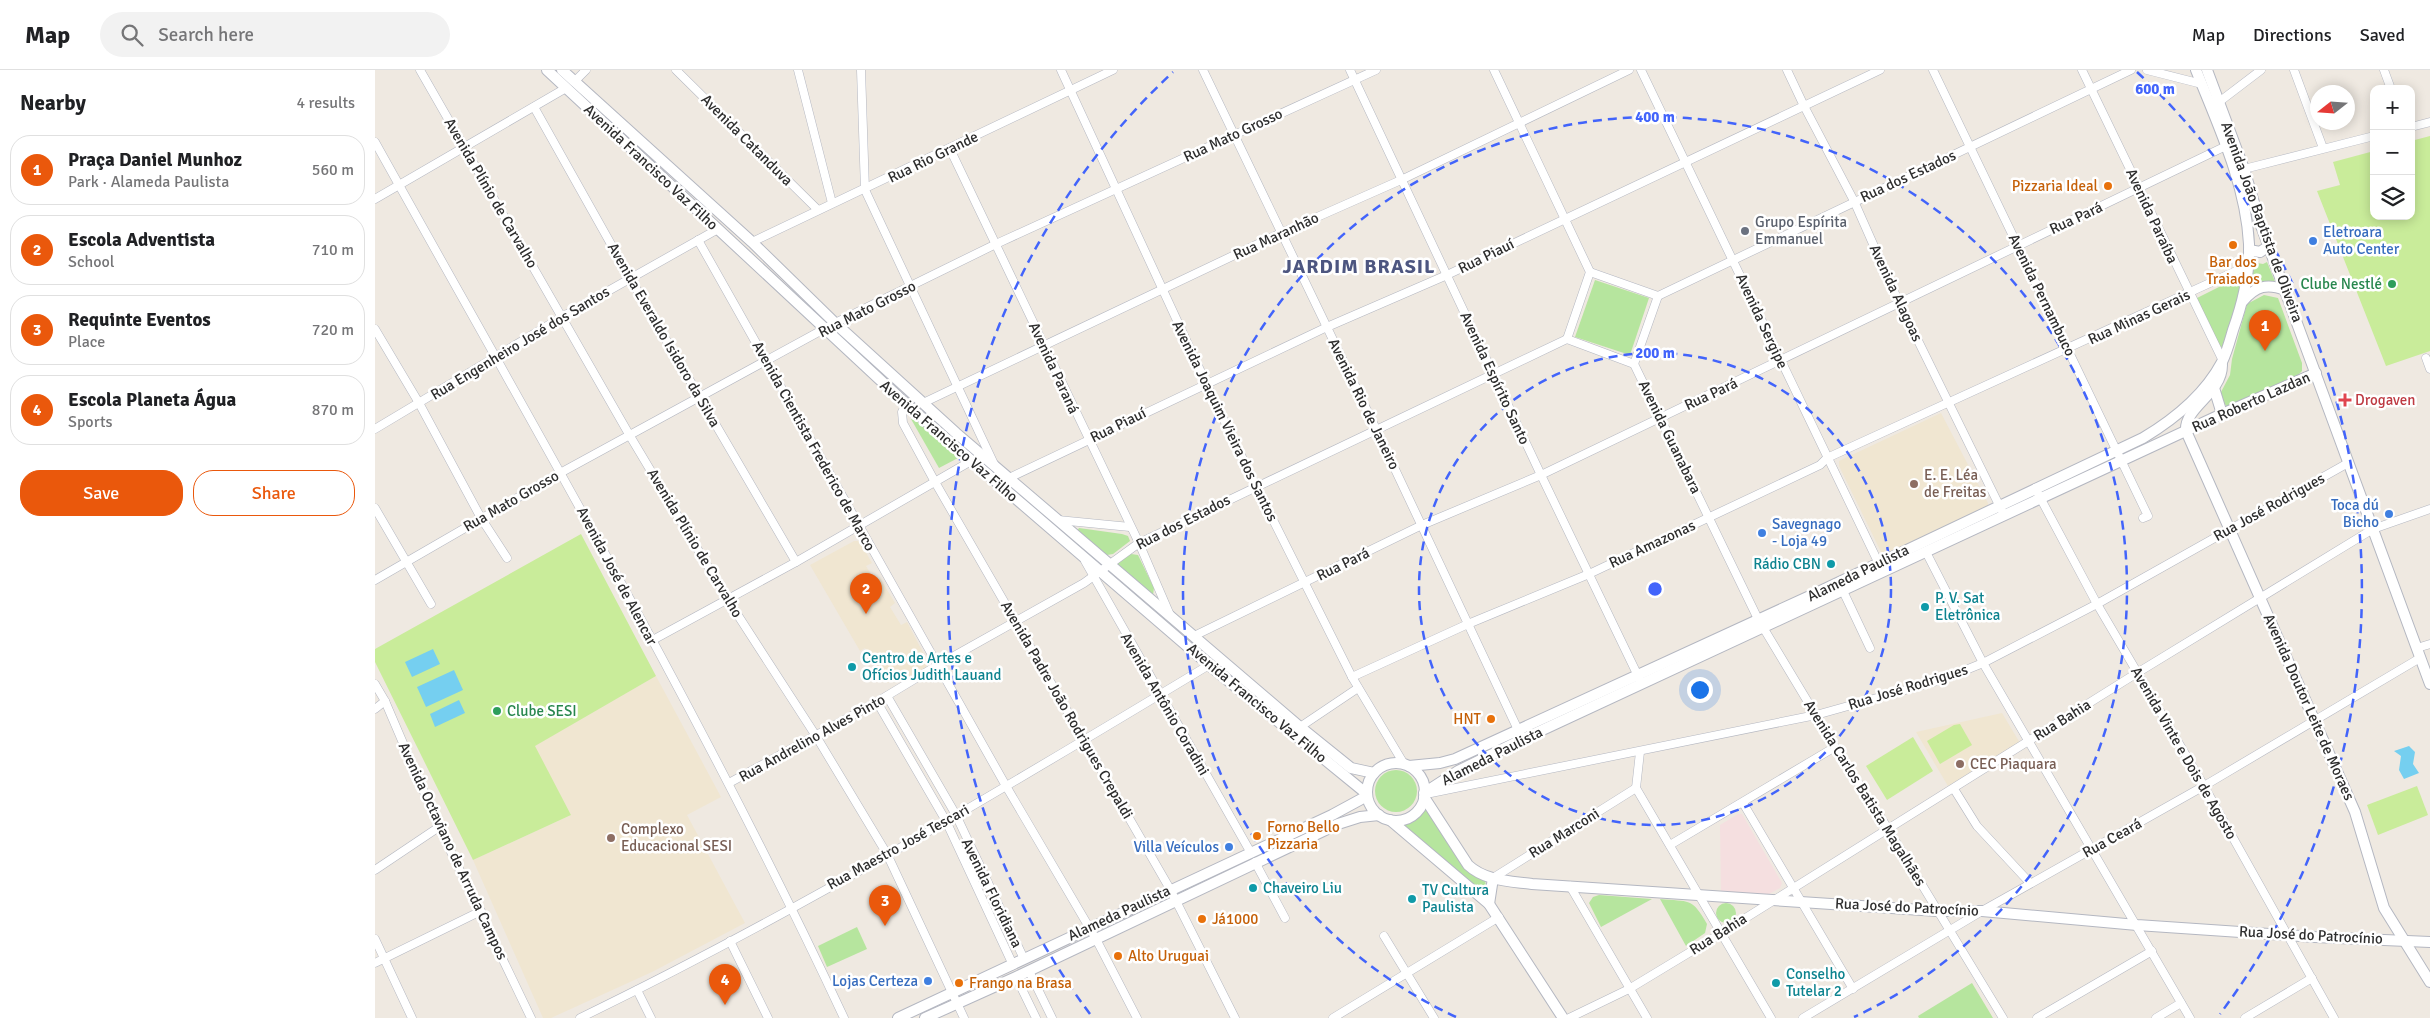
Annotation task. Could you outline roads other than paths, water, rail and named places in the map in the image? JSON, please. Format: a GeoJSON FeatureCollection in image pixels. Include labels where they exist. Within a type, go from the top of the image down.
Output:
{"type":"FeatureCollection","features":[{"type":"Feature","properties":{"kind":"main road","name":"Avenida Francisco Vaz Filho"},"geometry":{"type":"LineString","coordinates":[[547,70],[570,85],[751,242],[835,323],[923,403],[1058,520],[1102,571],[1171,615],[1300,727],[1351,768],[1374,773]]}},
{"type":"Feature","properties":{"kind":"main road","name":"Avenida Francisco Vaz Filho"},"geometry":{"type":"LineString","coordinates":[[562,70],[570,85],[718,229],[906,404],[1209,665],[1367,795]]}},
{"type":"Feature","properties":{"kind":"main road","name":"Avenida João Baptista de Oliveira"},"geometry":{"type":"LineString","coordinates":[[2196,70],[2237,179],[2248,233],[2249,250],[2243,301]]}},
{"type":"Feature","properties":{"kind":"main road","name":"Avenida João Baptista de Oliveira"},"geometry":{"type":"LineString","coordinates":[[2207,70],[2348,463]]}},
{"type":"Feature","properties":{"kind":"main road"},"geometry":{"type":"LineString","coordinates":[[2249,250],[2260,252],[2269,246]]}},
{"type":"Feature","properties":{"kind":"main road"},"geometry":{"type":"LineString","coordinates":[[2243,301],[2258,288],[2266,286],[2285,290]]}},
{"type":"Feature","properties":{"kind":"main road","name":"Alameda Paulista"},"geometry":{"type":"LineString","coordinates":[[1424,795],[1458,771],[1520,734],[1638,674],[1843,591],[1881,568],[1999,505],[2117,451],[2164,425],[2184,408],[2223,361],[2243,301]]}},
{"type":"Feature","properties":{"kind":"main road"},"geometry":{"type":"LineString","coordinates":[[2186,431],[2187,419],[2214,388],[2222,374],[2223,361]]}},
{"type":"Feature","properties":{"kind":"main road","name":"Rua Roberto Lazdan"},"geometry":{"type":"LineString","coordinates":[[2186,431],[2317,374]]}},
{"type":"Feature","properties":{"kind":"main road"},"geometry":{"type":"LineString","coordinates":[[2214,388],[2223,414]]}},
{"type":"Feature","properties":{"kind":"main road","name":"Alameda Paulista"},"geometry":{"type":"LineString","coordinates":[[1406,765],[1440,763],[1455,759],[1643,684],[1761,623],[1881,568],[1926,552],[2186,431]]}},
{"type":"Feature","properties":{"kind":"main road","name":"Avenida Doutor Leite de Moraes"},"geometry":{"type":"LineString","coordinates":[[2186,431],[2355,812],[2384,908],[2430,982]]}},
{"type":"Feature","properties":{"kind":"main road"},"geometry":{"type":"LineString","coordinates":[[2348,463],[2430,684]]}},
{"type":"Feature","properties":{"kind":"main road"},"geometry":{"type":"LineString","coordinates":[[1390,820],[1408,818],[1416,813],[1424,795],[1421,777],[1406,765],[1387,764],[1374,773],[1370,780],[1367,795],[1370,803],[1379,815],[1390,820],[1489,904],[1563,1018]]}},
{"type":"Feature","properties":{"kind":"main road","name":"Alameda Paulista"},"geometry":{"type":"LineString","coordinates":[[925,1018],[1016,977],[1176,900],[1367,795]]}},
{"type":"Feature","properties":{"kind":"main road","name":"Rua José do Patrocínio"},"geometry":{"type":"LineString","coordinates":[[1424,795],[1468,865],[1478,872],[1493,878],[1570,886],[1697,895],[1937,911],[1982,911],[2137,925],[2430,942]]}},
{"type":"Feature","properties":{"kind":"main road","name":"Alameda Paulista"},"geometry":{"type":"LineString","coordinates":[[898,1018],[1170,889],[1338,824],[1360,817],[1379,815]]}},
{"type":"Feature","properties":{"kind":"main road"},"geometry":{"type":"LineString","coordinates":[[1489,904],[1493,878]]}},
{"type":"Feature","properties":{"kind":"street","name":"Avenida Plínio de Carvalho"},"geometry":{"type":"LineString","coordinates":[[420,70],[630,436],[729,600],[816,736],[887,854],[964,1018]]}},
{"type":"Feature","properties":{"kind":"street"},"geometry":{"type":"LineString","coordinates":[[375,199],[570,85],[586,70]]}},
{"type":"Feature","properties":{"kind":"street","name":"Avenida Catanduva"},"geometry":{"type":"LineString","coordinates":[[676,70],[818,210]]}},
{"type":"Feature","properties":{"kind":"street"},"geometry":{"type":"LineString","coordinates":[[861,70],[865,190],[994,464]]}},
{"type":"Feature","properties":{"kind":"street","name":"Avenida Joaquim Vieira dos Santos"},"geometry":{"type":"LineString","coordinates":[[1061,70],[1206,383],[1304,583],[1358,688],[1406,765]]}},
{"type":"Feature","properties":{"kind":"street","name":"Rua Rio Grande"},"geometry":{"type":"LineString","coordinates":[[751,242],[832,203],[865,190],[1113,70]]}},
{"type":"Feature","properties":{"kind":"street","name":"Avenida Rio de Janeiro"},"geometry":{"type":"LineString","coordinates":[[1203,70],[1422,525],[1520,734]]}},
{"type":"Feature","properties":{"kind":"street","name":"Avenida Espírito Santo"},"geometry":{"type":"LineString","coordinates":[[1350,70],[1541,475],[1643,684]]}},
{"type":"Feature","properties":{"kind":"street","name":"Rua Mato Grosso"},"geometry":{"type":"LineString","coordinates":[[375,580],[562,472],[835,323],[996,244],[1376,70]]}},
{"type":"Feature","properties":{"kind":"street"},"geometry":{"type":"LineString","coordinates":[[1495,70],[1590,272],[1567,339]]}},
{"type":"Feature","properties":{"kind":"street","name":"Rua Maranhão"},"geometry":{"type":"LineString","coordinates":[[923,403],[957,385],[1044,347],[1281,233],[1401,180],[1629,70]]}},
{"type":"Feature","properties":{"kind":"street","name":"Avenida Sergipe"},"geometry":{"type":"LineString","coordinates":[[1641,70],[1881,568]]}},
{"type":"Feature","properties":{"kind":"street","name":"Avenida Alagoas"},"geometry":{"type":"LineString","coordinates":[[1787,70],[1854,201],[1947,402],[2004,515]]}},
{"type":"Feature","properties":{"kind":"street","name":"Rua Piauí"},"geometry":{"type":"LineString","coordinates":[[1009,478],[1206,383],[1327,327],[1447,275],[1880,70]]}},
{"type":"Feature","properties":{"kind":"street","name":"Avenida Pernambuco"},"geometry":{"type":"LineString","coordinates":[[1933,70],[2148,516],[2143,518]]}},
{"type":"Feature","properties":{"kind":"street","name":"Avenida Paraíba"},"geometry":{"type":"LineString","coordinates":[[2082,70],[2223,361]]}},
{"type":"Feature","properties":{"kind":"street","name":"Rua dos Estados"},"geometry":{"type":"LineString","coordinates":[[1658,296],[2131,70]]}},
{"type":"Feature","properties":{"kind":"street"},"geometry":{"type":"LineString","coordinates":[[2147,70],[2201,84]]}},
{"type":"Feature","properties":{"kind":"street"},"geometry":{"type":"LineString","coordinates":[[2219,102],[2261,70]]}},
{"type":"Feature","properties":{"kind":"street"},"geometry":{"type":"LineString","coordinates":[[2294,70],[2323,148]]}},
{"type":"Feature","properties":{"kind":"street"},"geometry":{"type":"LineString","coordinates":[[2384,70],[2390,85]]}},
{"type":"Feature","properties":{"kind":"street"},"geometry":{"type":"LineString","coordinates":[[798,71],[832,203]]}},
{"type":"Feature","properties":{"kind":"street","name":"Avenida Everaldo Isidoro da Silva"},"geometry":{"type":"LineString","coordinates":[[534,107],[630,278],[797,562]]}},
{"type":"Feature","properties":{"kind":"street"},"geometry":{"type":"LineString","coordinates":[[2415,126],[2430,122]]}},
{"type":"Feature","properties":{"kind":"street"},"geometry":{"type":"LineString","coordinates":[[2244,169],[2370,137]]}},
{"type":"Feature","properties":{"kind":"street","name":"Avenida José de Alencar"},"geometry":{"type":"LineString","coordinates":[[375,142],[562,472],[729,784],[792,907],[844,1018]]}},
{"type":"Feature","properties":{"kind":"street","name":"Rua Pará"},"geometry":{"type":"LineString","coordinates":[[1194,636],[1422,525],[1541,475],[2226,146]]}},
{"type":"Feature","properties":{"kind":"street","name":"Avenida Paraná"},"geometry":{"type":"LineString","coordinates":[[951,148],[1088,440],[1139,543],[1171,615]]}},
{"type":"Feature","properties":{"kind":"street","name":"Rua Engenheiro José dos Santos"},"geometry":{"type":"LineString","coordinates":[[375,428],[562,317],[718,229]]}},
{"type":"Feature","properties":{"kind":"street","name":"Avenida Cientista Frederico de Marco"},"geometry":{"type":"LineString","coordinates":[[698,240],[1006,786],[1096,939],[1137,1018]]}},
{"type":"Feature","properties":{"kind":"street","name":"Rua Minas Gerais"},"geometry":{"type":"LineString","coordinates":[[1947,402],[2069,350],[2247,266]]}},
{"type":"Feature","properties":{"kind":"street"},"geometry":{"type":"LineString","coordinates":[[1590,272],[1658,296]]}},
{"type":"Feature","properties":{"kind":"street","name":"Avenida Guanabara"},"geometry":{"type":"LineString","coordinates":[[1634,364],[1658,296]]}},
{"type":"Feature","properties":{"kind":"street"},"geometry":{"type":"LineString","coordinates":[[375,329],[419,403],[481,518],[507,558]]}},
{"type":"Feature","properties":{"kind":"street","name":"Rua dos Estados"},"geometry":{"type":"LineString","coordinates":[[1102,571],[1139,543],[1567,339]]}},
{"type":"Feature","properties":{"kind":"street","name":"Avenida Guanabara"},"geometry":{"type":"LineString","coordinates":[[1567,339],[1634,364],[1761,623]]}},
{"type":"Feature","properties":{"kind":"street"},"geometry":{"type":"LineString","coordinates":[[2426,358],[2430,369]]}},
{"type":"Feature","properties":{"kind":"street","name":"Rua Amazonas"},"geometry":{"type":"LineString","coordinates":[[1352,677],[1469,624],[1589,574],[1820,465],[1827,458],[1947,402]]}},
{"type":"Feature","properties":{"kind":"street","name":"Avenida Padre João Rodrigues Crepaldi"},"geometry":{"type":"LineString","coordinates":[[906,404],[901,412],[903,423],[935,482],[1170,889],[1235,1018]]}},
{"type":"Feature","properties":{"kind":"street"},"geometry":{"type":"LineString","coordinates":[[651,641],[797,562],[971,461]]}},
{"type":"Feature","properties":{"kind":"street","name":"Rua José Rodrigues"},"geometry":{"type":"LineString","coordinates":[[1424,795],[1816,715],[1941,680],[1983,663],[2097,604],[2348,463]]}},
{"type":"Feature","properties":{"kind":"street","name":"Avenida Vinte e Dois de Agosto"},"geometry":{"type":"LineString","coordinates":[[2035,488],[2097,604],[2204,786],[2334,1018]]}},
{"type":"Feature","properties":{"kind":"street"},"geometry":{"type":"LineString","coordinates":[[375,508],[431,604]]}},
{"type":"Feature","properties":{"kind":"street","name":"Rua Bahia"},"geometry":{"type":"LineString","coordinates":[[1569,1018],[1629,989],[1720,934],[1771,900],[1888,830],[2137,673],[2373,529],[2430,509]]}},
{"type":"Feature","properties":{"kind":"street"},"geometry":{"type":"LineString","coordinates":[[1058,520],[1130,527]]}},
{"type":"Feature","properties":{"kind":"street"},"geometry":{"type":"LineString","coordinates":[[1926,552],[1983,663],[2190,1018]]}},
{"type":"Feature","properties":{"kind":"street","name":"Rua Andrelino Alves Pinto"},"geometry":{"type":"LineString","coordinates":[[729,784],[1017,623],[1102,571]]}},
{"type":"Feature","properties":{"kind":"street","name":"Avenida Antônio Coradini"},"geometry":{"type":"LineString","coordinates":[[1102,571],[1100,587],[1285,918]]}},
{"type":"Feature","properties":{"kind":"street"},"geometry":{"type":"LineString","coordinates":[[1084,583],[1100,587]]}},
{"type":"Feature","properties":{"kind":"street"},"geometry":{"type":"LineString","coordinates":[[1843,591],[1870,648]]}},
{"type":"Feature","properties":{"kind":"street","name":"Avenida Carlos Batista Magalhães"},"geometry":{"type":"LineString","coordinates":[[1761,623],[1835,747],[2003,1018]]}},
{"type":"Feature","properties":{"kind":"street","name":"Rua Ceará"},"geometry":{"type":"LineString","coordinates":[[1803,1018],[1949,930],[2204,786],[2315,720],[2430,644]]}},
{"type":"Feature","properties":{"kind":"street","name":"Rua Maestro José Tescari"},"geometry":{"type":"LineString","coordinates":[[580,1018],[730,941],[946,821],[1085,741],[1209,665]]}},
{"type":"Feature","properties":{"kind":"street","name":"Avenida Octaviano de Arruda Campos"},"geometry":{"type":"LineString","coordinates":[[375,684],[385,701],[439,827],[531,1018]]}},
{"type":"Feature","properties":{"kind":"street"},"geometry":{"type":"LineString","coordinates":[[1300,727],[1358,688]]}},
{"type":"Feature","properties":{"kind":"street","name":"Avenida Floridiana"},"geometry":{"type":"LineString","coordinates":[[887,696],[956,814],[1024,959]]}},
{"type":"Feature","properties":{"kind":"street"},"geometry":{"type":"LineString","coordinates":[[375,708],[385,701]]}},
{"type":"Feature","properties":{"kind":"street","name":"Avenida Floridiana"},"geometry":{"type":"LineString","coordinates":[[877,702],[946,821],[1013,965]]}},
{"type":"Feature","properties":{"kind":"street"},"geometry":{"type":"LineString","coordinates":[[1670,845],[1835,747]]}},
{"type":"Feature","properties":{"kind":"street"},"geometry":{"type":"LineString","coordinates":[[1640,752],[1636,788],[1697,895],[1771,1018]]}},
{"type":"Feature","properties":{"kind":"street","name":"Rua Marconi"},"geometry":{"type":"LineString","coordinates":[[1493,878],[1636,788]]}},
{"type":"Feature","properties":{"kind":"street"},"geometry":{"type":"LineString","coordinates":[[1954,789],[1977,826],[2030,883]]}},
{"type":"Feature","properties":{"kind":"street"},"geometry":{"type":"LineString","coordinates":[[1743,803],[1853,989]]}},
{"type":"Feature","properties":{"kind":"street"},"geometry":{"type":"LineString","coordinates":[[375,870],[439,827]]}},
{"type":"Feature","properties":{"kind":"street"},"geometry":{"type":"LineString","coordinates":[[1570,886],[1647,1018]]}},
{"type":"Feature","properties":{"kind":"street"},"geometry":{"type":"LineString","coordinates":[[375,963],[481,911]]}},
{"type":"Feature","properties":{"kind":"street"},"geometry":{"type":"LineString","coordinates":[[1333,1018],[1499,917]]}},
{"type":"Feature","properties":{"kind":"street"},"geometry":{"type":"LineString","coordinates":[[1384,936],[1434,1018]]}},
{"type":"Feature","properties":{"kind":"street"},"geometry":{"type":"LineString","coordinates":[[375,939],[412,1018]]}},
{"type":"Feature","properties":{"kind":"street"},"geometry":{"type":"LineString","coordinates":[[730,941],[768,1018]]}},
{"type":"Feature","properties":{"kind":"street"},"geometry":{"type":"LineString","coordinates":[[2037,1018],[2151,951]]}},
{"type":"Feature","properties":{"kind":"street"},"geometry":{"type":"LineString","coordinates":[[1029,970],[1052,1018]]}},
{"type":"Feature","properties":{"kind":"street"},"geometry":{"type":"LineString","coordinates":[[1016,977],[1036,1018]]}},
{"type":"Feature","properties":{"kind":"street"},"geometry":{"type":"LineString","coordinates":[[2245,1018],[2312,978]]}},
{"type":"Feature","properties":{"kind":"street"},"geometry":{"type":"LineString","coordinates":[[637,990],[651,1018]]}},
{"type":"Feature","properties":{"kind":"street"},"geometry":{"type":"LineString","coordinates":[[2156,1018],[2181,1003]]}},
{"type":"Feature","properties":{"kind":"water"},"geometry":{"type":"Polygon","coordinates":[[[433,649],[440,664],[412,677],[405,662],[433,649]]]}},
{"type":"Feature","properties":{"kind":"water"},"geometry":{"type":"Polygon","coordinates":[[[454,670],[463,690],[426,707],[417,687],[454,670]]]}},
{"type":"Feature","properties":{"kind":"water"},"geometry":{"type":"Polygon","coordinates":[[[459,700],[465,713],[435,727],[430,714],[459,700]]]}},
{"type":"Feature","properties":{"kind":"water"},"geometry":{"type":"Polygon","coordinates":[[[2409,746],[2415,752],[2413,764],[2419,773],[2404,779],[2399,770],[2401,756],[2394,751],[2409,746]]]}},
{"type":"Feature","properties":{"kind":"place","name":"Pizzaria Ideal"},"geometry":{"type":"Point","coordinates":[2108,186]}},
{"type":"Feature","properties":{"kind":"place","name":"Grupo Espírita Emmanuel"},"geometry":{"type":"Point","coordinates":[1745,231]}},
{"type":"Feature","properties":{"kind":"place","name":"Eletroara Auto Center"},"geometry":{"type":"Point","coordinates":[2313,241]}},
{"type":"Feature","properties":{"kind":"place","name":"Bar dos Traiados"},"geometry":{"type":"Point","coordinates":[2233,245]}},
{"type":"Feature","properties":{"kind":"place","name":"Clube Nestlé"},"geometry":{"type":"Point","coordinates":[2392,284]}},
{"type":"Feature","properties":{"kind":"place","name":"Praça Daniel Munhoz"},"geometry":{"type":"Point","coordinates":[2265,351]}},
{"type":"Feature","properties":{"kind":"place","name":"Drogaven"},"geometry":{"type":"Point","coordinates":[2345,400]}},
{"type":"Feature","properties":{"kind":"place","name":"E. E. Léa de Freitas"},"geometry":{"type":"Point","coordinates":[1914,484]}},
{"type":"Feature","properties":{"kind":"place","name":"Toca dú Bicho"},"geometry":{"type":"Point","coordinates":[2389,514]}},
{"type":"Feature","properties":{"kind":"place","name":"Savegnago - Loja 49"},"geometry":{"type":"Point","coordinates":[1762,533]}},
{"type":"Feature","properties":{"kind":"place","name":"Rádio CBN"},"geometry":{"type":"Point","coordinates":[1831,564]}},
{"type":"Feature","properties":{"kind":"place","name":"P. V. Sat Eletrônica"},"geometry":{"type":"Point","coordinates":[1925,607]}},
{"type":"Feature","properties":{"kind":"place","name":"Escola Adventista"},"geometry":{"type":"Point","coordinates":[866,614]}},
{"type":"Feature","properties":{"kind":"place","name":"Centro de Artes e Ofícios Judith Lauand"},"geometry":{"type":"Point","coordinates":[852,667]}},
{"type":"Feature","properties":{"kind":"place","name":"Clube SESI"},"geometry":{"type":"Point","coordinates":[497,711]}},
{"type":"Feature","properties":{"kind":"place","name":"HNT"},"geometry":{"type":"Point","coordinates":[1491,719]}},
{"type":"Feature","properties":{"kind":"place","name":"CEC Piaquara"},"geometry":{"type":"Point","coordinates":[1960,764]}},
{"type":"Feature","properties":{"kind":"place","name":"Forno Bello Pizzaria"},"geometry":{"type":"Point","coordinates":[1257,836]}},
{"type":"Feature","properties":{"kind":"place","name":"Complexo Educacional SESI"},"geometry":{"type":"Point","coordinates":[611,838]}},
{"type":"Feature","properties":{"kind":"place","name":"Villa Veículos"},"geometry":{"type":"Point","coordinates":[1229,847]}},
{"type":"Feature","properties":{"kind":"place","name":"Chaveiro Liu"},"geometry":{"type":"Point","coordinates":[1253,888]}},
{"type":"Feature","properties":{"kind":"place","name":"TV Cultura Paulista"},"geometry":{"type":"Point","coordinates":[1412,899]}},
{"type":"Feature","properties":{"kind":"place","name":"Já1000"},"geometry":{"type":"Point","coordinates":[1202,919]}},
{"type":"Feature","properties":{"kind":"place","name":"Requinte Eventos"},"geometry":{"type":"Point","coordinates":[885,926]}},
{"type":"Feature","properties":{"kind":"place","name":"Alto Uruguai"},"geometry":{"type":"Point","coordinates":[1118,956]}},
{"type":"Feature","properties":{"kind":"place","name":"Lojas Certeza"},"geometry":{"type":"Point","coordinates":[928,981]}},
{"type":"Feature","properties":{"kind":"place","name":"Frango na Brasa"},"geometry":{"type":"Point","coordinates":[959,983]}},
{"type":"Feature","properties":{"kind":"place","name":"Conselho Tutelar 2"},"geometry":{"type":"Point","coordinates":[1776,983]}},
{"type":"Feature","properties":{"kind":"place","name":"Escola Planeta Água"},"geometry":{"type":"Point","coordinates":[725,1005]}},
{"type":"Feature","properties":{"kind":"district","name":"JARDIM BRASIL"},"geometry":{"type":"Point","coordinates":[1359,266]}}]}
